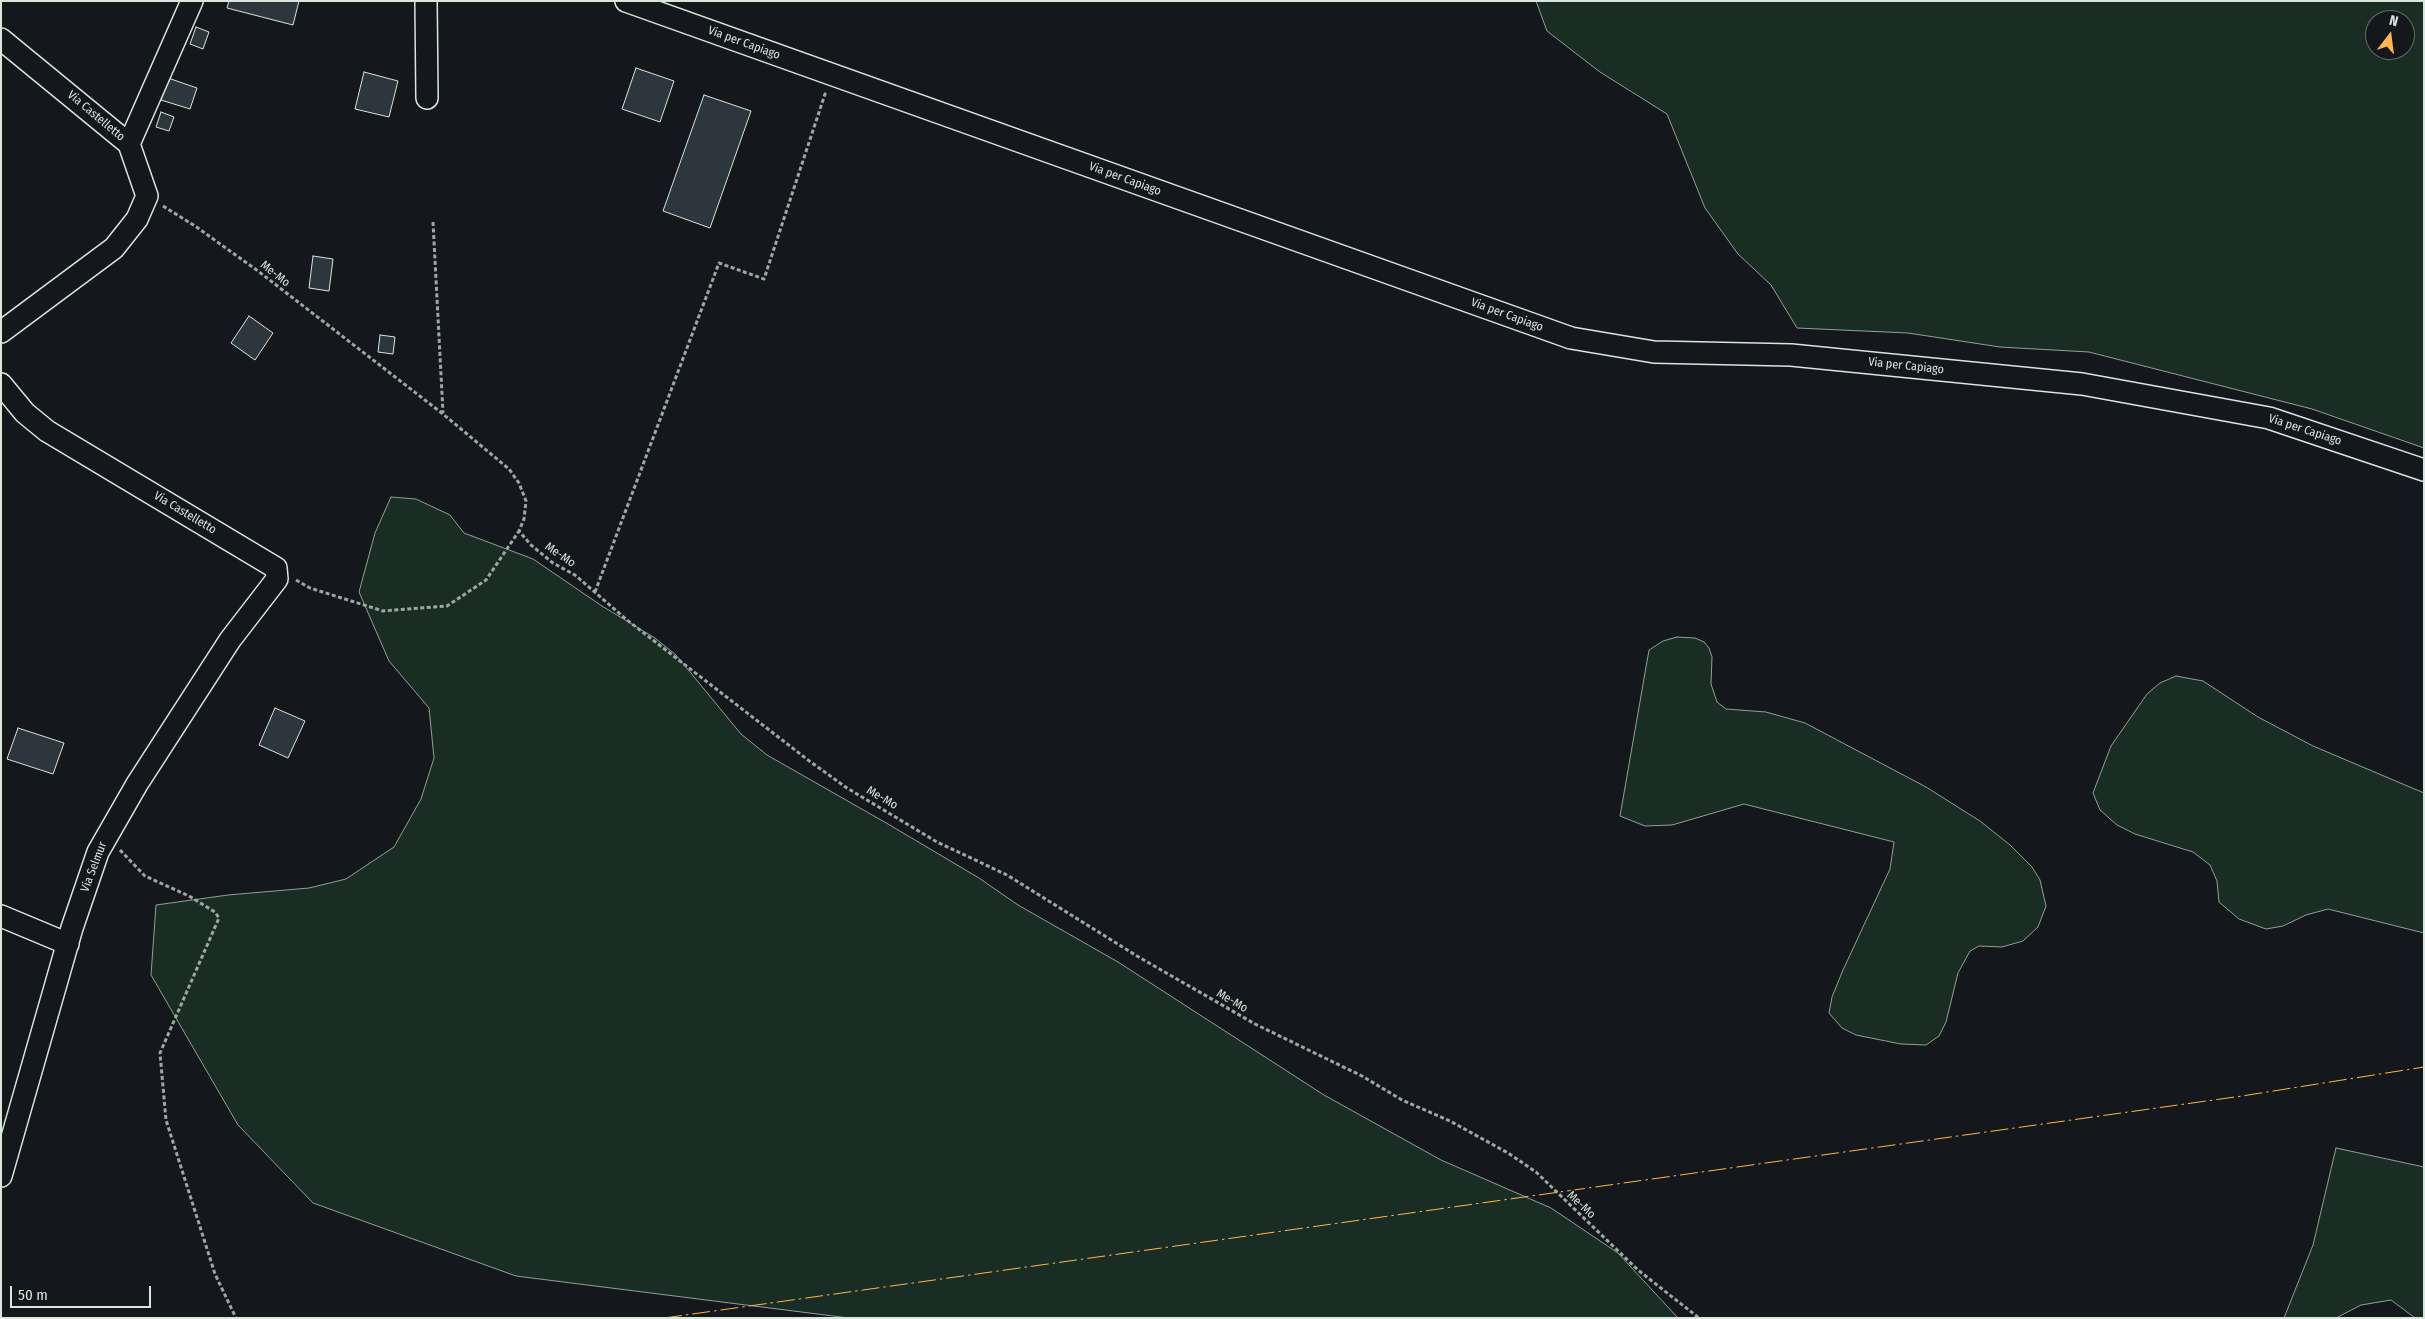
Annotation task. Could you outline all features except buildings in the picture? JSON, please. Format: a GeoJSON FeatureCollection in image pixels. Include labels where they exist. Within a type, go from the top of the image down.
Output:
{"type":"FeatureCollection","features":[{"type":"Feature","properties":{"kind":"street"},"geometry":{"type":"LineString","coordinates":[[129,144],[192,1]]}},
{"type":"Feature","properties":{"kind":"street"},"geometry":{"type":"LineString","coordinates":[[426,1],[427,98]]}},
{"type":"Feature","properties":{"kind":"street","name":"Via per Capiago"},"geometry":{"type":"LineString","coordinates":[[626,1],[1571,338],[1654,352],[1791,355],[2082,384],[2269,418],[2424,470]]}},
{"type":"Feature","properties":{"kind":"street","name":"Via Castelletto"},"geometry":{"type":"LineString","coordinates":[[1,39],[129,144],[147,196]]}},
{"type":"Feature","properties":{"kind":"street"},"geometry":{"type":"LineString","coordinates":[[1,332],[114,248],[136,219],[147,196]]}},
{"type":"Feature","properties":{"kind":"street","name":"Via Castelletto"},"geometry":{"type":"LineString","coordinates":[[1,384],[25,413],[47,432],[276,568]]}},
{"type":"Feature","properties":{"kind":"street","name":"Via Selmur"},"geometry":{"type":"LineString","coordinates":[[1,1176],[68,944],[98,852],[140,779],[230,640],[277,579],[276,568]]}},
{"type":"Feature","properties":{"kind":"street"},"geometry":{"type":"LineString","coordinates":[[1,916],[68,944]]}},
{"type":"Feature","properties":{"kind":"path"},"geometry":{"type":"LineString","coordinates":[[595,592],[719,263],[764,279],[831,74]]}},
{"type":"Feature","properties":{"kind":"path","name":"Me-Mo"},"geometry":{"type":"LineString","coordinates":[[147,196],[195,226],[258,271],[443,414],[509,469],[519,483],[526,501],[524,519],[519,531],[531,545],[595,592],[808,760],[847,788],[938,842],[1007,875],[1070,912],[1137,956],[1255,1024],[1362,1076],[1402,1100],[1450,1121],[1508,1153],[1536,1172],[1554,1192],[1638,1270],[1699,1318]]}},
{"type":"Feature","properties":{"kind":"path"},"geometry":{"type":"LineString","coordinates":[[433,222],[443,414]]}},
{"type":"Feature","properties":{"kind":"path"},"geometry":{"type":"LineString","coordinates":[[276,568],[310,588],[383,611],[447,606],[486,580],[519,531]]}},
{"type":"Feature","properties":{"kind":"path"},"geometry":{"type":"LineString","coordinates":[[118,848],[145,876],[189,896],[215,912],[219,918],[160,1052],[166,1120],[215,1274],[236,1318]]}},
{"type":"Feature","properties":{"kind":"green space"},"geometry":{"type":"Polygon","coordinates":[[[1536,1],[2424,1],[2424,448],[2312,409],[2089,352],[2000,347],[1908,333],[1797,328],[1771,285],[1738,254],[1705,208],[1667,114],[1600,72],[1547,31],[1536,1]]]}},
{"type":"Feature","properties":{"kind":"green space"},"geometry":{"type":"Polygon","coordinates":[[[391,497],[416,499],[450,515],[464,533],[533,559],[602,606],[655,638],[676,655],[741,734],[767,755],[888,824],[979,878],[1018,905],[1118,962],[1324,1095],[1441,1160],[1551,1208],[1618,1253],[1678,1318],[849,1318],[516,1276],[313,1203],[238,1125],[151,975],[156,905],[228,895],[309,888],[346,879],[394,847],[421,799],[434,758],[429,708],[389,661],[359,592],[375,533],[391,497]]]}},
{"type":"Feature","properties":{"kind":"green space"},"geometry":{"type":"Polygon","coordinates":[[[1677,637],[1695,638],[1704,642],[1709,648],[1712,657],[1711,684],[1717,702],[1726,709],[1766,712],[1805,723],[1926,787],[1980,821],[2010,845],[2032,867],[2040,880],[2046,906],[2038,927],[2023,941],[2002,947],[1979,946],[1970,951],[1958,973],[1946,1022],[1939,1036],[1926,1045],[1901,1044],[1856,1035],[1842,1028],[1829,1013],[1832,997],[1843,970],[1890,869],[1894,842],[1744,804],[1672,825],[1645,826],[1620,816],[1649,650],[1663,641],[1677,637]]]}},
{"type":"Feature","properties":{"kind":"green space"},"geometry":{"type":"Polygon","coordinates":[[[2176,676],[2203,681],[2258,717],[2313,746],[2424,793],[2424,933],[2328,909],[2306,915],[2283,926],[2266,929],[2239,919],[2219,902],[2217,881],[2210,865],[2193,852],[2135,834],[2117,825],[2100,810],[2093,793],[2111,746],[2147,694],[2160,683],[2176,676]]]}},
{"type":"Feature","properties":{"kind":"green space"},"geometry":{"type":"Polygon","coordinates":[[[2336,1148],[2424,1167],[2424,1318],[2415,1318],[2391,1300],[2361,1305],[2336,1318],[2284,1318],[2313,1245],[2336,1148]]]}},
{"type":"Feature","properties":{"kind":"power"},"geometry":{"type":"LineString","coordinates":[[664,1318],[2242,1096],[2424,1067]]}}]}
